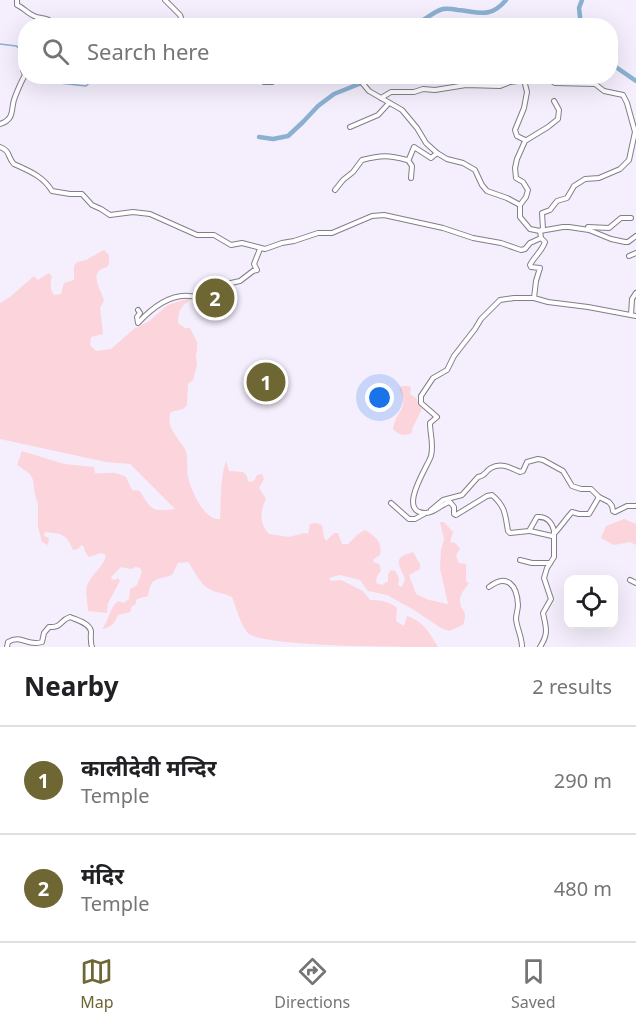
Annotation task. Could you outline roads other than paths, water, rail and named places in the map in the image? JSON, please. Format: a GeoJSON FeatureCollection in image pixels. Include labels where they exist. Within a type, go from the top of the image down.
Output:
{"type":"FeatureCollection","features":[{"type":"Feature","properties":{"kind":"street"},"geometry":{"type":"LineString","coordinates":[[17,0],[17,5],[42,18]]}},
{"type":"Feature","properties":{"kind":"street"},"geometry":{"type":"LineString","coordinates":[[165,0],[181,18]]}},
{"type":"Feature","properties":{"kind":"street"},"geometry":{"type":"LineString","coordinates":[[0,124],[8,121],[21,84]]}},
{"type":"Feature","properties":{"kind":"street"},"geometry":{"type":"LineString","coordinates":[[362,84],[402,110],[436,153],[475,170],[487,191],[520,205]]}},
{"type":"Feature","properties":{"kind":"street"},"geometry":{"type":"LineString","coordinates":[[381,98],[391,92],[505,84]]}},
{"type":"Feature","properties":{"kind":"street"},"geometry":{"type":"LineString","coordinates":[[525,84],[527,92],[524,108],[515,130],[518,136],[525,141]]}},
{"type":"Feature","properties":{"kind":"street"},"geometry":{"type":"LineString","coordinates":[[534,298],[536,281],[541,270],[530,265],[545,242],[541,238],[540,231],[543,229],[542,213],[550,210],[557,201],[567,198],[574,186],[585,179],[599,178],[620,169],[629,160],[635,132],[627,103],[623,95],[604,91],[594,84]]}},
{"type":"Feature","properties":{"kind":"street"},"geometry":{"type":"LineString","coordinates":[[554,101],[559,110],[558,119],[525,141],[517,159],[516,178],[523,182],[528,190],[520,205],[520,217],[530,229],[540,231],[563,227],[575,228],[589,230],[625,242],[636,236]]}},
{"type":"Feature","properties":{"kind":"street"},"geometry":{"type":"LineString","coordinates":[[350,127],[378,115],[389,103]]}},
{"type":"Feature","properties":{"kind":"street"},"geometry":{"type":"LineString","coordinates":[[0,147],[7,151],[14,164],[38,176],[52,191],[81,194],[92,205],[104,210],[108,215],[133,212],[150,214],[197,235],[214,235],[231,245],[242,243],[265,249],[318,233],[332,233],[372,216],[384,215],[443,228],[521,250],[541,238]]}},
{"type":"Feature","properties":{"kind":"street"},"geometry":{"type":"LineString","coordinates":[[408,160],[414,147],[431,158],[436,153]]}},
{"type":"Feature","properties":{"kind":"street"},"geometry":{"type":"LineString","coordinates":[[335,190],[363,159],[383,155],[408,160],[412,168],[411,178]]}},
{"type":"Feature","properties":{"kind":"street"},"geometry":{"type":"LineString","coordinates":[[575,228],[609,228],[621,218],[631,218]]}},
{"type":"Feature","properties":{"kind":"street"},"geometry":{"type":"LineString","coordinates":[[138,310],[140,313],[137,316],[138,323],[162,302],[188,296],[204,297],[218,292],[231,283],[240,281],[257,270],[254,264],[260,249]]}},
{"type":"Feature","properties":{"kind":"street"},"geometry":{"type":"LineString","coordinates":[[628,256],[636,253]]}},
{"type":"Feature","properties":{"kind":"street"},"geometry":{"type":"LineString","coordinates":[[636,294],[632,299],[633,316],[534,298],[500,300],[481,319],[454,356],[447,370],[433,378],[421,396],[421,403],[437,417],[430,423],[431,455],[418,480],[413,497],[416,509],[426,513],[443,500],[462,495],[478,477],[483,476],[491,468],[502,465],[520,472],[527,462],[538,459],[562,471],[572,486],[591,489],[599,497],[609,502],[615,512],[627,506],[636,506]]}},
{"type":"Feature","properties":{"kind":"street"},"geometry":{"type":"LineString","coordinates":[[391,503],[409,519],[415,519],[450,502],[456,515],[492,495],[501,504],[506,514],[510,533],[529,531],[552,536],[572,512],[589,514],[599,497]]}},
{"type":"Feature","properties":{"kind":"street"},"geometry":{"type":"LineString","coordinates":[[529,531],[536,518],[547,519],[553,527],[554,557],[544,578],[551,599],[543,613],[547,626],[540,647]]}},
{"type":"Feature","properties":{"kind":"street"},"geometry":{"type":"LineString","coordinates":[[520,560],[550,563]]}},
{"type":"Feature","properties":{"kind":"street"},"geometry":{"type":"LineString","coordinates":[[630,580],[636,583]]}},
{"type":"Feature","properties":{"kind":"street"},"geometry":{"type":"LineString","coordinates":[[489,587],[496,582],[506,581],[510,582],[516,592],[518,603],[516,621],[522,647]]}},
{"type":"Feature","properties":{"kind":"street"},"geometry":{"type":"LineString","coordinates":[[6,647],[12,639],[37,645],[42,642],[44,633],[49,627],[55,628],[70,617],[87,624],[91,630],[90,644],[92,647]]}},
{"type":"Feature","properties":{"kind":"waterway"},"geometry":{"type":"LineString","coordinates":[[426,18],[443,9],[489,12],[495,10],[506,0]]}},
{"type":"Feature","properties":{"kind":"waterway"},"geometry":{"type":"LineString","coordinates":[[580,18],[579,8],[582,0]]}},
{"type":"Feature","properties":{"kind":"waterway"},"geometry":{"type":"LineString","coordinates":[[0,44],[18,47]]}},
{"type":"Feature","properties":{"kind":"waterway"},"geometry":{"type":"LineString","coordinates":[[618,69],[636,81]]}},
{"type":"Feature","properties":{"kind":"waterway"},"geometry":{"type":"LineString","coordinates":[[68,84],[86,86],[88,84]]}},
{"type":"Feature","properties":{"kind":"waterway"},"geometry":{"type":"LineString","coordinates":[[259,137],[273,139],[288,136],[318,106],[334,94],[359,84]]}},
{"type":"Feature","properties":{"kind":"place","name":"मंदिर"},"geometry":{"type":"Point","coordinates":[215,298]}},
{"type":"Feature","properties":{"kind":"place","name":"कालीदेवी मन्दिर"},"geometry":{"type":"Point","coordinates":[266,382]}}]}
